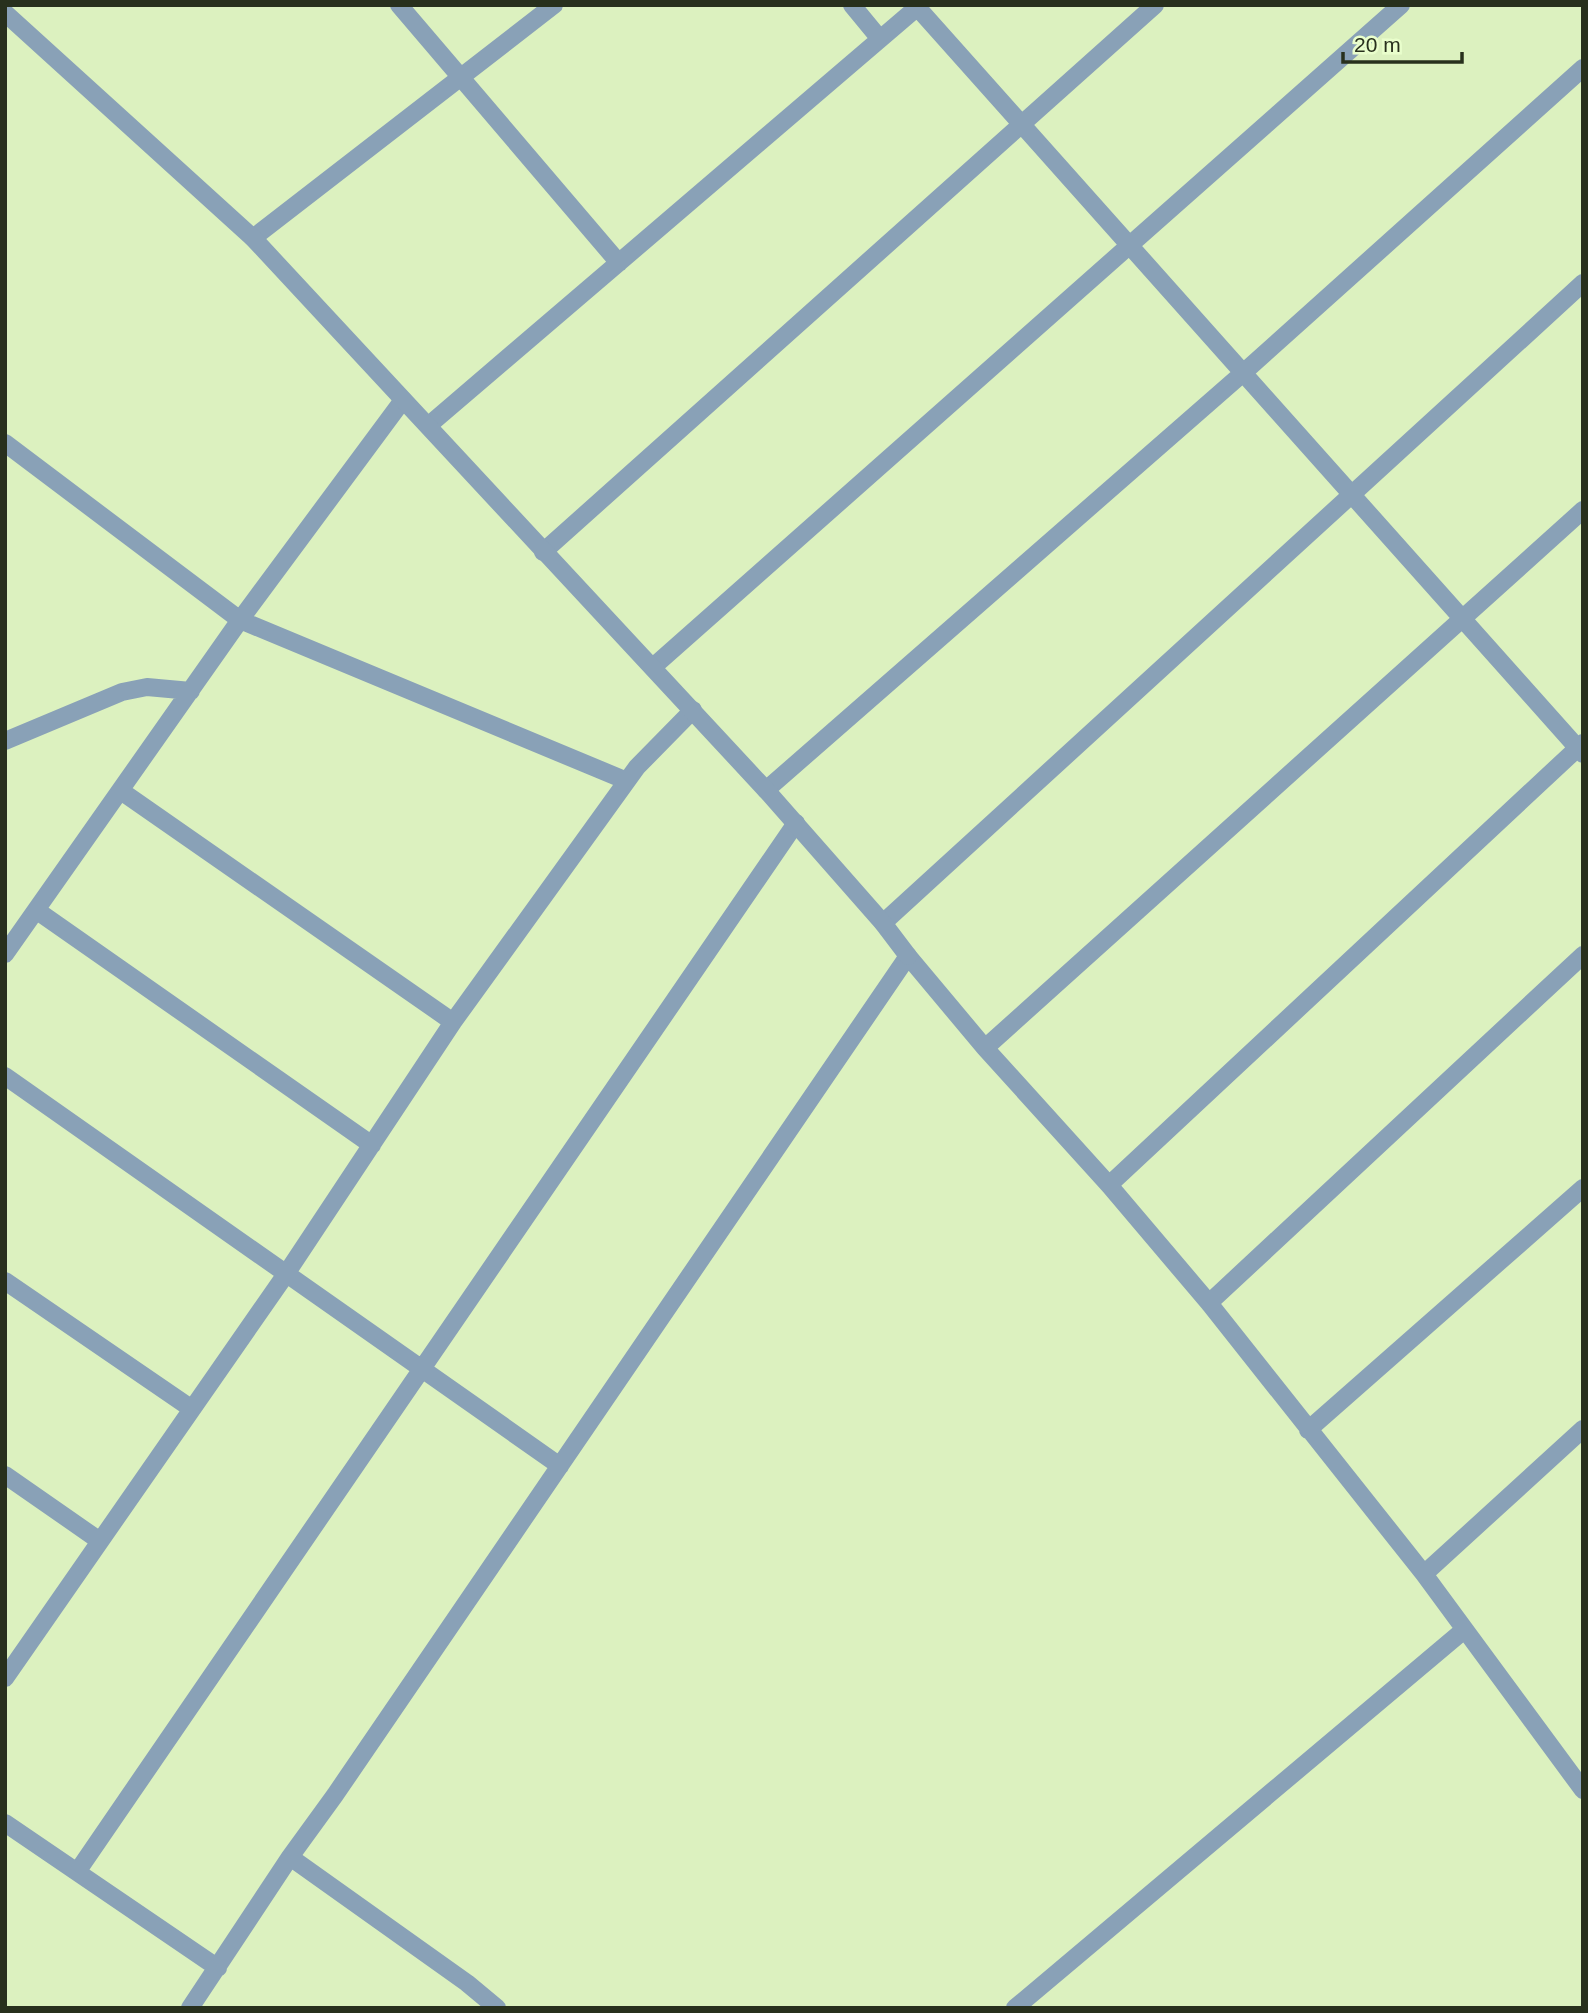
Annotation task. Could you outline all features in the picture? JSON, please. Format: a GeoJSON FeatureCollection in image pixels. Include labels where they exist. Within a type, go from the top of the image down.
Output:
{"type":"FeatureCollection","features":[{"type":"Feature","properties":{"kind":"street"},"geometry":{"type":"LineString","coordinates":[[399,5],[619,263]]}},
{"type":"Feature","properties":{"kind":"street"},"geometry":{"type":"LineString","coordinates":[[253,238],[554,5]]}},
{"type":"Feature","properties":{"kind":"street"},"geometry":{"type":"LineString","coordinates":[[852,5],[880,39]]}},
{"type":"Feature","properties":{"kind":"street"},"geometry":{"type":"LineString","coordinates":[[543,552],[1155,5]]}},
{"type":"Feature","properties":{"kind":"street"},"geometry":{"type":"LineString","coordinates":[[653,667],[1401,5]]}},
{"type":"Feature","properties":{"kind":"street"},"geometry":{"type":"LineString","coordinates":[[429,425],[918,6],[1021,125],[1581,749],[1109,1185]]}},
{"type":"Feature","properties":{"kind":"street"},"geometry":{"type":"LineString","coordinates":[[5,13],[253,238],[796,823],[883,923],[985,1048],[1109,1185],[1209,1303],[1424,1574],[1583,1790]]}},
{"type":"Feature","properties":{"kind":"street"},"geometry":{"type":"LineString","coordinates":[[766,790],[1243,373],[1583,68]]}},
{"type":"Feature","properties":{"kind":"street"},"geometry":{"type":"LineString","coordinates":[[883,923],[1583,283]]}},
{"type":"Feature","properties":{"kind":"street"},"geometry":{"type":"LineString","coordinates":[[5,954],[240,620],[403,400]]}},
{"type":"Feature","properties":{"kind":"street"},"geometry":{"type":"LineString","coordinates":[[5,443],[240,620],[627,781]]}},
{"type":"Feature","properties":{"kind":"street"},"geometry":{"type":"LineString","coordinates":[[985,1048],[1583,510]]}},
{"type":"Feature","properties":{"kind":"street"},"geometry":{"type":"LineString","coordinates":[[5,741],[122,692],[148,687],[191,691]]}},
{"type":"Feature","properties":{"kind":"street"},"geometry":{"type":"LineString","coordinates":[[8,1668],[286,1274],[453,1021],[637,767],[692,710]]}},
{"type":"Feature","properties":{"kind":"street"},"geometry":{"type":"LineString","coordinates":[[121,790],[453,1021]]}},
{"type":"Feature","properties":{"kind":"street"},"geometry":{"type":"LineString","coordinates":[[77,1872],[796,823]]}},
{"type":"Feature","properties":{"kind":"street"},"geometry":{"type":"LineString","coordinates":[[36,911],[372,1145]]}},
{"type":"Feature","properties":{"kind":"street"},"geometry":{"type":"LineString","coordinates":[[1209,1303],[1583,955]]}},
{"type":"Feature","properties":{"kind":"street"},"geometry":{"type":"LineString","coordinates":[[191,2008],[290,1857],[908,956]]}},
{"type":"Feature","properties":{"kind":"street"},"geometry":{"type":"LineString","coordinates":[[5,1076],[559,1466]]}},
{"type":"Feature","properties":{"kind":"street"},"geometry":{"type":"LineString","coordinates":[[1308,1430],[1583,1188]]}},
{"type":"Feature","properties":{"kind":"street"},"geometry":{"type":"LineString","coordinates":[[5,1281],[192,1409]]}},
{"type":"Feature","properties":{"kind":"street"},"geometry":{"type":"LineString","coordinates":[[1424,1574],[1583,1429]]}},
{"type":"Feature","properties":{"kind":"street"},"geometry":{"type":"LineString","coordinates":[[5,1475],[100,1541]]}},
{"type":"Feature","properties":{"kind":"street"},"geometry":{"type":"LineString","coordinates":[[1016,2008],[1464,1630]]}},
{"type":"Feature","properties":{"kind":"street"},"geometry":{"type":"LineString","coordinates":[[5,1823],[218,1968]]}},
{"type":"Feature","properties":{"kind":"street"},"geometry":{"type":"LineString","coordinates":[[290,1857],[467,1983],[496,2008]]}}]}
